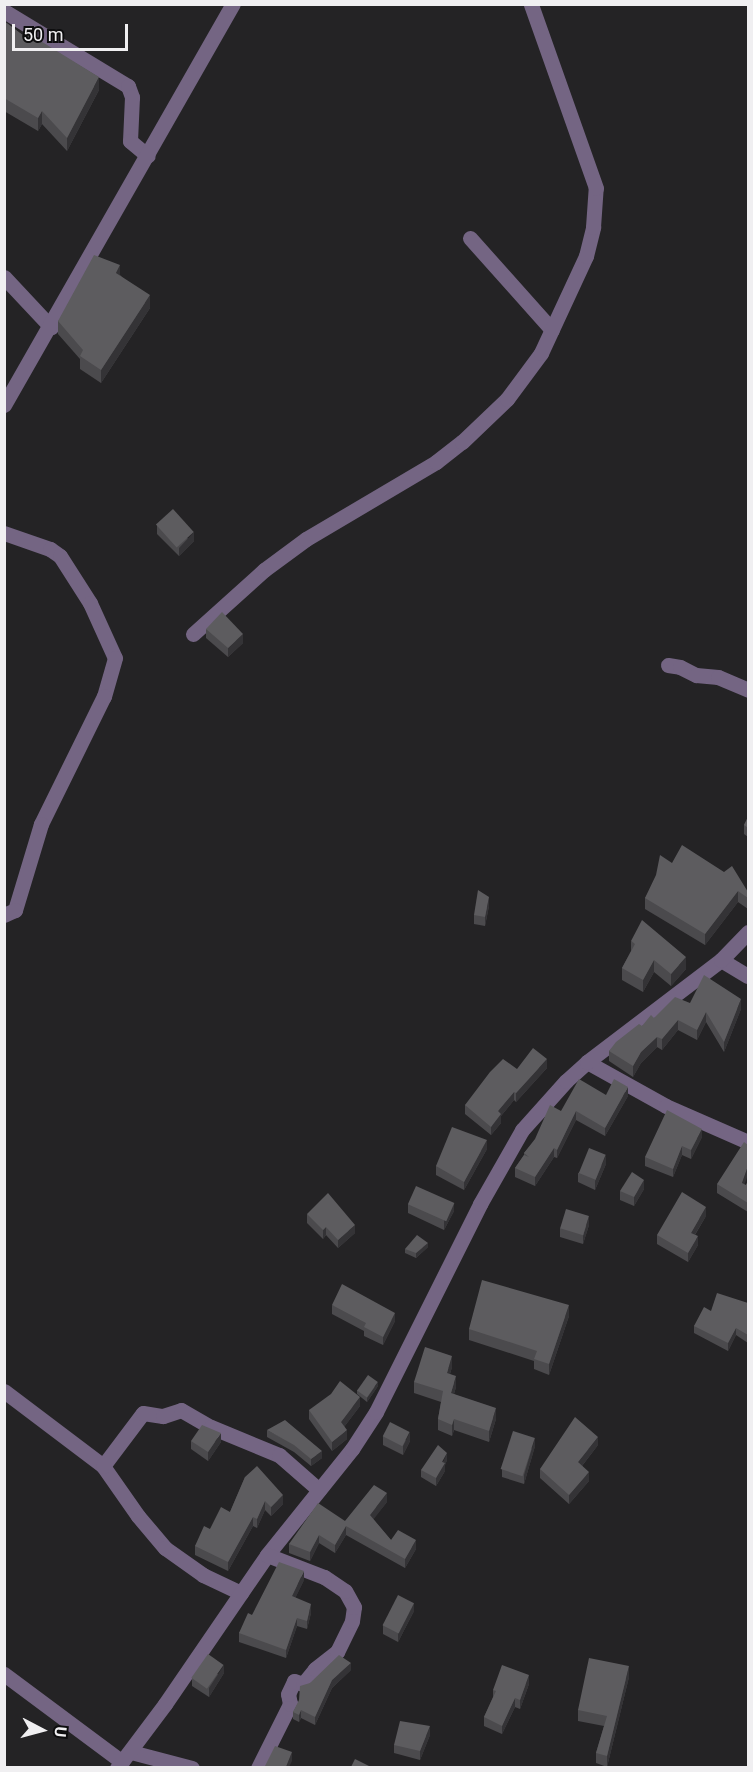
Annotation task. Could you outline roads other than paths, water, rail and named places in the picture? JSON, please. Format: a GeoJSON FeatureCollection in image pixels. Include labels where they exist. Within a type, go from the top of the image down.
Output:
{"type":"FeatureCollection","features":[{"type":"Feature","properties":{"kind":"street"},"geometry":{"type":"LineString","coordinates":[[4,405],[51,327],[233,4]]}},
{"type":"Feature","properties":{"kind":"street"},"geometry":{"type":"LineString","coordinates":[[193,634],[264,570],[306,539],[436,462],[462,442],[507,399],[528,374],[552,330],[586,256],[593,227],[596,189],[531,4]]}},
{"type":"Feature","properties":{"kind":"street"},"geometry":{"type":"LineString","coordinates":[[4,11],[128,86],[132,97],[130,141],[148,156]]}},
{"type":"Feature","properties":{"kind":"street"},"geometry":{"type":"LineString","coordinates":[[470,238],[552,330]]}},
{"type":"Feature","properties":{"kind":"street"},"geometry":{"type":"LineString","coordinates":[[4,277],[51,327]]}},
{"type":"Feature","properties":{"kind":"street"},"geometry":{"type":"LineString","coordinates":[[4,533],[50,549],[60,556],[90,603],[115,658],[104,696],[41,824],[15,910],[4,915]]}},
{"type":"Feature","properties":{"kind":"street"},"geometry":{"type":"LineString","coordinates":[[668,665],[680,667],[696,675],[718,677],[748,690]]}},
{"type":"Feature","properties":{"kind":"street"},"geometry":{"type":"LineString","coordinates":[[123,1760],[267,1555],[352,1449],[376,1412],[480,1204],[522,1130],[566,1081],[587,1062],[721,960],[748,932]]}},
{"type":"Feature","properties":{"kind":"street"},"geometry":{"type":"LineString","coordinates":[[721,960],[748,976]]}},
{"type":"Feature","properties":{"kind":"street"},"geometry":{"type":"LineString","coordinates":[[587,1062],[666,1106],[748,1142]]}},
{"type":"Feature","properties":{"kind":"street"},"geometry":{"type":"LineString","coordinates":[[4,1391],[103,1466],[138,1516],[165,1548],[203,1575],[241,1593]]}},
{"type":"Feature","properties":{"kind":"street"},"geometry":{"type":"LineString","coordinates":[[103,1466],[143,1413],[164,1416],[181,1410],[211,1427],[279,1455],[320,1490]]}},
{"type":"Feature","properties":{"kind":"street"},"geometry":{"type":"LineString","coordinates":[[258,1767],[290,1704],[288,1694],[293,1682],[303,1684],[315,1669],[336,1652],[352,1621],[354,1607],[345,1591],[324,1577],[267,1555]]}},
{"type":"Feature","properties":{"kind":"street"},"geometry":{"type":"LineString","coordinates":[[4,1674],[123,1760],[192,1767]]}}]}
